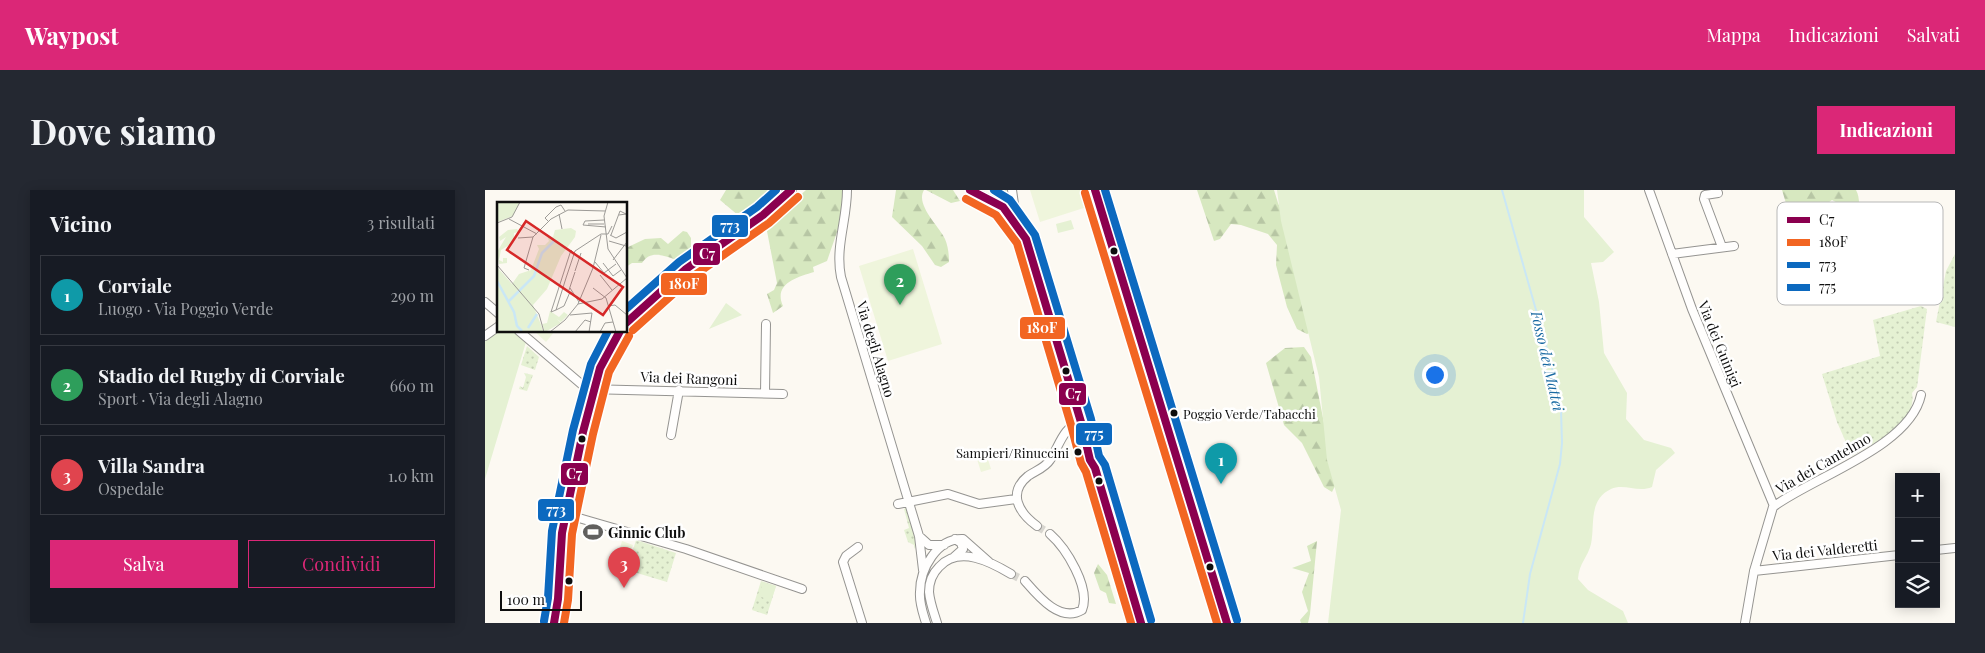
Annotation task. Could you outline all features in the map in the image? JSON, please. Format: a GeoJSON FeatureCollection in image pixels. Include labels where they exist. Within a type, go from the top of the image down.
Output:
{"type":"FeatureCollection","features":[{"type":"Feature","properties":{"kind":"main road"},"geometry":{"type":"LineString","coordinates":[[627,322],[679,275],[763,215],[791,190]]}},
{"type":"Feature","properties":{"kind":"main road"},"geometry":{"type":"LineString","coordinates":[[554,623],[565,514],[602,362],[619,332]]}},
{"type":"Feature","properties":{"kind":"street","name":"Via degli Alagno"},"geometry":{"type":"LineString","coordinates":[[847,190],[847,206],[838,255],[841,277],[919,536],[923,570]]}},
{"type":"Feature","properties":{"kind":"street"},"geometry":{"type":"LineString","coordinates":[[970,190],[987,194],[1011,216],[1026,239]]}},
{"type":"Feature","properties":{"kind":"street"},"geometry":{"type":"LineString","coordinates":[[996,203],[1008,199],[1011,190]]}},
{"type":"Feature","properties":{"kind":"street"},"geometry":{"type":"LineString","coordinates":[[1011,190],[1083,430],[1071,426],[1064,434],[1049,462],[1023,481],[1016,499],[1022,513],[1037,526]]}},
{"type":"Feature","properties":{"kind":"street"},"geometry":{"type":"LineString","coordinates":[[1095,190],[1227,623]]}},
{"type":"Feature","properties":{"kind":"street","name":"Via dei Guinigi"},"geometry":{"type":"LineString","coordinates":[[1649,190],[1714,363],[1774,506]]}},
{"type":"Feature","properties":{"kind":"street"},"geometry":{"type":"LineString","coordinates":[[1718,193],[1705,195],[1704,199],[1722,247]]}},
{"type":"Feature","properties":{"kind":"street"},"geometry":{"type":"LineString","coordinates":[[1672,254],[1734,246]]}},
{"type":"Feature","properties":{"kind":"street"},"geometry":{"type":"LineString","coordinates":[[485,302],[497,312]]}},
{"type":"Feature","properties":{"kind":"street"},"geometry":{"type":"LineString","coordinates":[[765,393],[766,324]]}},
{"type":"Feature","properties":{"kind":"street"},"geometry":{"type":"LineString","coordinates":[[485,336],[497,327]]}},
{"type":"Feature","properties":{"kind":"street"},"geometry":{"type":"LineString","coordinates":[[520,332],[583,386],[594,389]]}},
{"type":"Feature","properties":{"kind":"street","name":"Via dei Rangoni"},"geometry":{"type":"LineString","coordinates":[[594,389],[783,394]]}},
{"type":"Feature","properties":{"kind":"street"},"geometry":{"type":"LineString","coordinates":[[671,436],[679,390]]}},
{"type":"Feature","properties":{"kind":"street","name":"Via dei Cantelmo"},"geometry":{"type":"LineString","coordinates":[[1745,623],[1754,571],[1774,506],[1886,441],[1911,417],[1921,395]]}},
{"type":"Feature","properties":{"kind":"street"},"geometry":{"type":"LineString","coordinates":[[1091,457],[1141,623]]}},
{"type":"Feature","properties":{"kind":"street"},"geometry":{"type":"LineString","coordinates":[[898,504],[948,494],[979,504],[1016,499]]}},
{"type":"Feature","properties":{"kind":"street"},"geometry":{"type":"LineString","coordinates":[[565,514],[686,549],[802,589]]}},
{"type":"Feature","properties":{"kind":"street"},"geometry":{"type":"LineString","coordinates":[[1025,581],[1057,616],[1069,617],[1081,610],[1084,595],[1072,561],[1061,544],[1050,534]]}},
{"type":"Feature","properties":{"kind":"street"},"geometry":{"type":"LineString","coordinates":[[919,536],[929,545],[944,545]]}},
{"type":"Feature","properties":{"kind":"street"},"geometry":{"type":"LineString","coordinates":[[937,623],[930,598],[930,583],[939,568],[963,549],[961,543],[955,539]]}},
{"type":"Feature","properties":{"kind":"street"},"geometry":{"type":"LineString","coordinates":[[926,623],[919,593],[923,570],[933,555],[944,545],[955,539],[967,541],[989,562]]}},
{"type":"Feature","properties":{"kind":"street"},"geometry":{"type":"LineString","coordinates":[[858,547],[845,557],[843,562],[862,623]]}},
{"type":"Feature","properties":{"kind":"street"},"geometry":{"type":"LineString","coordinates":[[1940,550],[1955,548]]}},
{"type":"Feature","properties":{"kind":"street","name":"Via dei Valderetti"},"geometry":{"type":"LineString","coordinates":[[1754,571],[1895,554]]}},
{"type":"Feature","properties":{"kind":"street"},"geometry":{"type":"LineString","coordinates":[[953,558],[971,557],[989,562],[1011,574]]}},
{"type":"Feature","properties":{"kind":"green space"},"geometry":{"type":"Polygon","coordinates":[[[726,190],[771,190],[739,216],[720,200],[726,190]]]}},
{"type":"Feature","properties":{"kind":"green space"},"geometry":{"type":"Polygon","coordinates":[[[806,190],[842,190],[845,209],[827,261],[813,267],[814,272],[788,283],[781,292],[783,306],[773,313],[767,294],[774,290],[777,283],[766,226],[806,190]]]}},
{"type":"Feature","properties":{"kind":"green space"},"geometry":{"type":"Polygon","coordinates":[[[896,190],[924,190],[922,196],[925,209],[945,239],[949,262],[941,267],[935,265],[922,246],[892,217],[896,190]]]}},
{"type":"Feature","properties":{"kind":"green space"},"geometry":{"type":"Polygon","coordinates":[[[926,190],[953,190],[960,201],[951,203],[926,190]]]}},
{"type":"Feature","properties":{"kind":"green space"},"geometry":{"type":"Polygon","coordinates":[[[989,190],[1007,190],[1003,198],[998,199],[992,196],[989,190]]]}},
{"type":"Feature","properties":{"kind":"green space"},"geometry":{"type":"Polygon","coordinates":[[[1030,190],[1085,190],[1090,206],[1040,222],[1030,190]]]}},
{"type":"Feature","properties":{"kind":"green space"},"geometry":{"type":"Polygon","coordinates":[[[1197,190],[1274,190],[1289,228],[1318,329],[1307,334],[1297,329],[1287,307],[1276,265],[1277,245],[1268,234],[1241,225],[1231,224],[1220,239],[1214,241],[1197,190]]]}},
{"type":"Feature","properties":{"kind":"green space"},"geometry":{"type":"Polygon","coordinates":[[[1277,190],[1584,190],[1584,217],[1614,252],[1603,262],[1591,263],[1599,302],[1604,353],[1627,393],[1626,419],[1644,440],[1671,448],[1675,453],[1656,470],[1652,487],[1642,489],[1616,487],[1604,494],[1596,506],[1591,544],[1580,569],[1578,579],[1588,590],[1623,611],[1628,623],[1328,623],[1341,510],[1327,460],[1319,377],[1281,221],[1277,190]]]}},
{"type":"Feature","properties":{"kind":"green space"},"geometry":{"type":"Polygon","coordinates":[[[1782,190],[1856,190],[1859,202],[1836,202],[1832,200],[1829,202],[1786,202],[1782,190]]]}},
{"type":"Feature","properties":{"kind":"green space"},"geometry":{"type":"Polygon","coordinates":[[[1071,220],[1074,229],[1058,233],[1056,224],[1071,220]]]}},
{"type":"Feature","properties":{"kind":"green space"},"geometry":{"type":"Polygon","coordinates":[[[683,231],[687,232],[691,238],[691,254],[680,261],[655,255],[646,258],[642,263],[632,263],[627,266],[627,248],[645,239],[661,238],[668,244],[683,231]]]}},
{"type":"Feature","properties":{"kind":"green space"},"geometry":{"type":"Polygon","coordinates":[[[913,249],[942,344],[888,361],[859,266],[913,249]]]}},
{"type":"Feature","properties":{"kind":"green space"},"geometry":{"type":"Polygon","coordinates":[[[1955,254],[1955,327],[1936,322],[1939,305],[1943,305],[1943,286],[1946,271],[1955,254]]]}},
{"type":"Feature","properties":{"kind":"green space"},"geometry":{"type":"Polygon","coordinates":[[[726,303],[742,315],[709,329],[726,303]]]}},
{"type":"Feature","properties":{"kind":"green space"},"geometry":{"type":"Polygon","coordinates":[[[1921,306],[1927,309],[1917,387],[1912,393],[1912,404],[1908,414],[1893,431],[1852,456],[1837,422],[1822,374],[1880,356],[1873,320],[1921,306]]]}},
{"type":"Feature","properties":{"kind":"green space"},"geometry":{"type":"Polygon","coordinates":[[[497,332],[516,332],[526,342],[485,479],[485,341],[497,332]]]}},
{"type":"Feature","properties":{"kind":"green space"},"geometry":{"type":"Polygon","coordinates":[[[535,332],[554,332],[546,342],[535,332]]]}},
{"type":"Feature","properties":{"kind":"green space"},"geometry":{"type":"Polygon","coordinates":[[[527,346],[539,357],[535,370],[521,365],[527,346]]]}},
{"type":"Feature","properties":{"kind":"green space"},"geometry":{"type":"Polygon","coordinates":[[[1304,347],[1311,357],[1336,484],[1332,492],[1324,487],[1302,443],[1284,425],[1266,363],[1285,348],[1304,347]]]}},
{"type":"Feature","properties":{"kind":"green space"},"geometry":{"type":"Polygon","coordinates":[[[524,373],[533,375],[527,391],[519,389],[520,386],[523,388],[526,377],[524,373]]]}},
{"type":"Feature","properties":{"kind":"green space"},"geometry":{"type":"Polygon","coordinates":[[[986,453],[991,469],[981,472],[976,456],[986,453]]]}},
{"type":"Feature","properties":{"kind":"green space"},"geometry":{"type":"Polygon","coordinates":[[[906,508],[917,543],[914,549],[914,545],[908,542],[904,530],[909,528],[904,509],[906,508]]]}},
{"type":"Feature","properties":{"kind":"green space"},"geometry":{"type":"Polygon","coordinates":[[[636,540],[676,553],[667,582],[627,570],[636,540]]]}},
{"type":"Feature","properties":{"kind":"green space"},"geometry":{"type":"Polygon","coordinates":[[[622,541],[633,545],[626,569],[615,565],[622,541]]]}},
{"type":"Feature","properties":{"kind":"green space"},"geometry":{"type":"Polygon","coordinates":[[[1317,541],[1310,614],[1308,623],[1301,623],[1300,620],[1308,611],[1302,592],[1309,573],[1292,568],[1311,561],[1307,546],[1317,541]]]}},
{"type":"Feature","properties":{"kind":"green space"},"geometry":{"type":"Polygon","coordinates":[[[1098,564],[1107,575],[1116,604],[1109,603],[1106,593],[1100,590],[1094,573],[1098,564]]]}},
{"type":"Feature","properties":{"kind":"green space"},"geometry":{"type":"Polygon","coordinates":[[[761,581],[776,586],[767,615],[752,610],[761,581]]]}},
{"type":"Feature","properties":{"kind":"green space"},"geometry":{"type":"Polygon","coordinates":[[[763,582],[776,586],[771,601],[759,596],[763,582]]]}},
{"type":"Feature","properties":{"kind":"waterway","name":"Fosso dei Mattei"},"geometry":{"type":"LineString","coordinates":[[1502,190],[1551,363],[1561,410],[1562,443],[1560,464],[1530,574],[1523,623]]}},
{"type":"Feature","properties":{"kind":"tunnel"},"geometry":{"type":"LineString","coordinates":[[1087,433],[1093,454]]}},
{"type":"Feature","properties":{"kind":"tunnel"},"geometry":{"type":"LineString","coordinates":[[1037,526],[1050,534]]}},
{"type":"Feature","properties":{"kind":"tunnel"},"geometry":{"type":"LineString","coordinates":[[1011,574],[1025,581]]}},
{"type":"Feature","properties":{"kind":"transit line","name":"773"},"geometry":{"type":"LineString","coordinates":[[627,308],[679,262],[757,207],[776,190]]}},
{"type":"Feature","properties":{"kind":"transit line","name":"C7"},"geometry":{"type":"LineString","coordinates":[[627,322],[686,269],[763,215],[791,190]]}},
{"type":"Feature","properties":{"kind":"transit line","name":"C7"},"geometry":{"type":"LineString","coordinates":[[970,190],[1003,207],[1026,239],[1081,422],[1090,460],[1095,468],[1141,623]]}},
{"type":"Feature","properties":{"kind":"transit line","name":"775"},"geometry":{"type":"LineString","coordinates":[[994,190],[1010,200],[1035,235],[1091,419],[1099,456],[1105,465],[1151,620]]}},
{"type":"Feature","properties":{"kind":"transit line","name":"C7"},"geometry":{"type":"LineString","coordinates":[[1095,190],[1227,623]]}},
{"type":"Feature","properties":{"kind":"transit line","name":"775"},"geometry":{"type":"LineString","coordinates":[[1105,190],[1237,620]]}},
{"type":"Feature","properties":{"kind":"transit line","name":"180F"},"geometry":{"type":"LineString","coordinates":[[1085,193],[1217,623]]}},
{"type":"Feature","properties":{"kind":"transit line","name":"180F"},"geometry":{"type":"LineString","coordinates":[[633,330],[692,277],[769,223],[798,197]]}},
{"type":"Feature","properties":{"kind":"transit line","name":"180F"},"geometry":{"type":"LineString","coordinates":[[966,199],[996,215],[1017,243],[1081,463],[1086,472],[1131,623]]}},
{"type":"Feature","properties":{"kind":"transit line","name":"773"},"geometry":{"type":"LineString","coordinates":[[544,621],[548,598],[552,531],[573,430],[591,364],[607,332]]}},
{"type":"Feature","properties":{"kind":"transit line","name":"C7"},"geometry":{"type":"LineString","coordinates":[[554,623],[558,599],[562,533],[583,432],[600,368],[619,332]]}},
{"type":"Feature","properties":{"kind":"transit line","name":"180F"},"geometry":{"type":"LineString","coordinates":[[564,623],[568,600],[572,534],[593,434],[609,372],[629,336]]}},
{"type":"Feature","properties":{"kind":"place","name":"Stadio del Rugby di Corviale"},"geometry":{"type":"Point","coordinates":[900,305]}},
{"type":"Feature","properties":{"kind":"place","name":"Poggio Verde/Tabacchi"},"geometry":{"type":"Point","coordinates":[1174,413]}},
{"type":"Feature","properties":{"kind":"place","name":"Sampieri/Rinuccini"},"geometry":{"type":"Point","coordinates":[1078,452]}},
{"type":"Feature","properties":{"kind":"place","name":"Corviale"},"geometry":{"type":"Point","coordinates":[1221,484]}},
{"type":"Feature","properties":{"kind":"place","name":"Ginnic Club"},"geometry":{"type":"Point","coordinates":[593,532]}},
{"type":"Feature","properties":{"kind":"place","name":"Villa Sandra"},"geometry":{"type":"Point","coordinates":[624,588]}}]}
